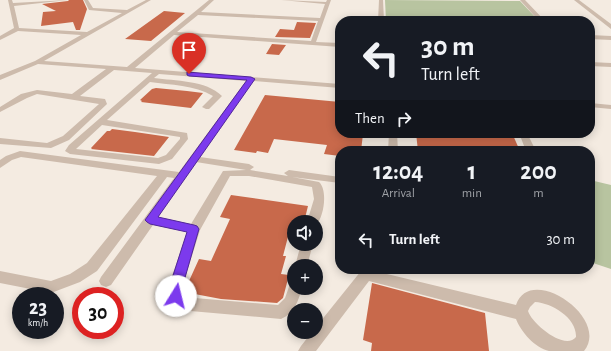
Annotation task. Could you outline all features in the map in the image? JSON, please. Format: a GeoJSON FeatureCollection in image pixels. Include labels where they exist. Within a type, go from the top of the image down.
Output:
{"type":"FeatureCollection","features":[{"type":"Feature","properties":{"kind":"street"},"geometry":{"type":"LineString","coordinates":[[17,29],[10,2],[66,0]]}},
{"type":"Feature","properties":{"kind":"street"},"geometry":{"type":"LineString","coordinates":[[86,0],[91,9],[130,12]]}},
{"type":"Feature","properties":{"kind":"street"},"geometry":{"type":"LineString","coordinates":[[0,78],[37,62],[130,12],[149,0]]}},
{"type":"Feature","properties":{"kind":"street"},"geometry":{"type":"LineString","coordinates":[[129,69],[212,0]]}},
{"type":"Feature","properties":{"kind":"street"},"geometry":{"type":"LineString","coordinates":[[284,0],[329,1],[314,43]]}},
{"type":"Feature","properties":{"kind":"street"},"geometry":{"type":"LineString","coordinates":[[381,0],[381,16]]}},
{"type":"Feature","properties":{"kind":"street"},"geometry":{"type":"LineString","coordinates":[[522,0],[537,16]]}},
{"type":"Feature","properties":{"kind":"street"},"geometry":{"type":"LineString","coordinates":[[576,0],[611,27]]}},
{"type":"Feature","properties":{"kind":"street"},"geometry":{"type":"LineString","coordinates":[[197,13],[322,20]]}},
{"type":"Feature","properties":{"kind":"street"},"geometry":{"type":"LineString","coordinates":[[0,38],[17,29],[87,34]]}},
{"type":"Feature","properties":{"kind":"street"},"geometry":{"type":"LineString","coordinates":[[173,33],[335,45]]}},
{"type":"Feature","properties":{"kind":"street"},"geometry":{"type":"LineString","coordinates":[[595,37],[611,38]]}},
{"type":"Feature","properties":{"kind":"street"},"geometry":{"type":"LineString","coordinates":[[37,62],[335,86]]}},
{"type":"Feature","properties":{"kind":"street"},"geometry":{"type":"LineString","coordinates":[[595,64],[611,65]]}},
{"type":"Feature","properties":{"kind":"street"},"geometry":{"type":"LineString","coordinates":[[75,96],[112,68]]}},
{"type":"Feature","properties":{"kind":"street"},"geometry":{"type":"LineString","coordinates":[[102,122],[184,136],[184,139],[169,157],[159,160],[70,151],[72,147],[158,71]]}},
{"type":"Feature","properties":{"kind":"street"},"geometry":{"type":"LineString","coordinates":[[106,281],[251,79]]}},
{"type":"Feature","properties":{"kind":"street"},"geometry":{"type":"LineString","coordinates":[[149,80],[195,86],[210,90],[218,96],[206,108]]}},
{"type":"Feature","properties":{"kind":"street"},"geometry":{"type":"LineString","coordinates":[[0,110],[24,96],[36,92],[75,96],[102,101],[103,104],[66,138],[48,146],[0,141]]}},
{"type":"Feature","properties":{"kind":"street"},"geometry":{"type":"LineString","coordinates":[[595,105],[611,107]]}},
{"type":"Feature","properties":{"kind":"street"},"geometry":{"type":"LineString","coordinates":[[0,165],[9,158],[20,154],[181,176]]}},
{"type":"Feature","properties":{"kind":"street"},"geometry":{"type":"LineString","coordinates":[[194,159],[335,179]]}},
{"type":"Feature","properties":{"kind":"street"},"geometry":{"type":"LineString","coordinates":[[293,295],[291,302],[281,312],[179,303],[176,296],[176,288],[194,229],[227,174],[233,172],[249,173],[315,184],[318,187],[319,199],[315,215]]}},
{"type":"Feature","properties":{"kind":"street"},"geometry":{"type":"LineString","coordinates":[[0,277],[51,286],[75,278],[92,267],[164,174]]}},
{"type":"Feature","properties":{"kind":"street"},"geometry":{"type":"LineString","coordinates":[[150,220],[194,229]]}},
{"type":"Feature","properties":{"kind":"street"},"geometry":{"type":"LineString","coordinates":[[306,351],[366,275],[521,313]]}},
{"type":"Feature","properties":{"kind":"street"},"geometry":{"type":"LineString","coordinates":[[532,296],[550,298],[569,309],[581,326],[584,335],[582,342],[577,348],[559,350],[548,345],[529,330],[521,313],[521,305],[525,300],[532,296]]}},
{"type":"Feature","properties":{"kind":"green space"},"geometry":{"type":"Polygon","coordinates":[[[385,0],[520,1],[534,16],[386,16],[385,0]]]}},
{"type":"Feature","properties":{"kind":"green space"},"geometry":{"type":"Polygon","coordinates":[[[595,181],[611,185],[611,269],[595,264],[595,181]]]}},
{"type":"Feature","properties":{"kind":"building"},"geometry":{"type":"Polygon","coordinates":[[[69,0],[83,0],[87,9],[80,30],[76,30],[73,22],[41,26],[43,12],[56,11],[42,4],[69,0]]]}},
{"type":"Feature","properties":{"kind":"building"},"geometry":{"type":"Polygon","coordinates":[[[164,11],[185,13],[151,41],[125,39],[164,11]]]}},
{"type":"Feature","properties":{"kind":"building"},"geometry":{"type":"Polygon","coordinates":[[[297,22],[316,23],[310,38],[275,37],[280,29],[294,30],[297,22]]]}},
{"type":"Feature","properties":{"kind":"building"},"geometry":{"type":"Polygon","coordinates":[[[272,44],[286,45],[279,55],[266,54],[272,44]]]}},
{"type":"Feature","properties":{"kind":"building"},"geometry":{"type":"Polygon","coordinates":[[[156,88],[203,93],[191,108],[141,102],[142,101],[140,100],[152,89],[156,88]]]}},
{"type":"Feature","properties":{"kind":"building"},"geometry":{"type":"Polygon","coordinates":[[[265,95],[335,102],[335,138],[363,138],[362,146],[335,146],[335,155],[324,154],[327,145],[274,139],[268,153],[234,150],[265,95]]]}},
{"type":"Feature","properties":{"kind":"building"},"geometry":{"type":"Polygon","coordinates":[[[112,129],[169,137],[154,156],[91,149],[107,131],[112,129]]]}},
{"type":"Feature","properties":{"kind":"building"},"geometry":{"type":"Polygon","coordinates":[[[417,138],[514,138],[518,146],[417,146],[417,138]]]}},
{"type":"Feature","properties":{"kind":"building"},"geometry":{"type":"Polygon","coordinates":[[[231,195],[308,206],[306,215],[287,215],[287,241],[283,256],[286,256],[281,274],[287,275],[287,283],[283,298],[277,303],[221,299],[184,292],[199,259],[211,261],[230,219],[220,217],[231,195]]]}},
{"type":"Feature","properties":{"kind":"building"},"geometry":{"type":"Polygon","coordinates":[[[372,283],[485,313],[489,351],[371,351],[372,343],[363,340],[372,283]]]}},
{"type":"Feature","properties":{"kind":"route"},"geometry":{"type":"LineString","coordinates":[[176,296],[176,288],[181,269],[194,229],[150,220],[251,79],[189,74]]}}]}
